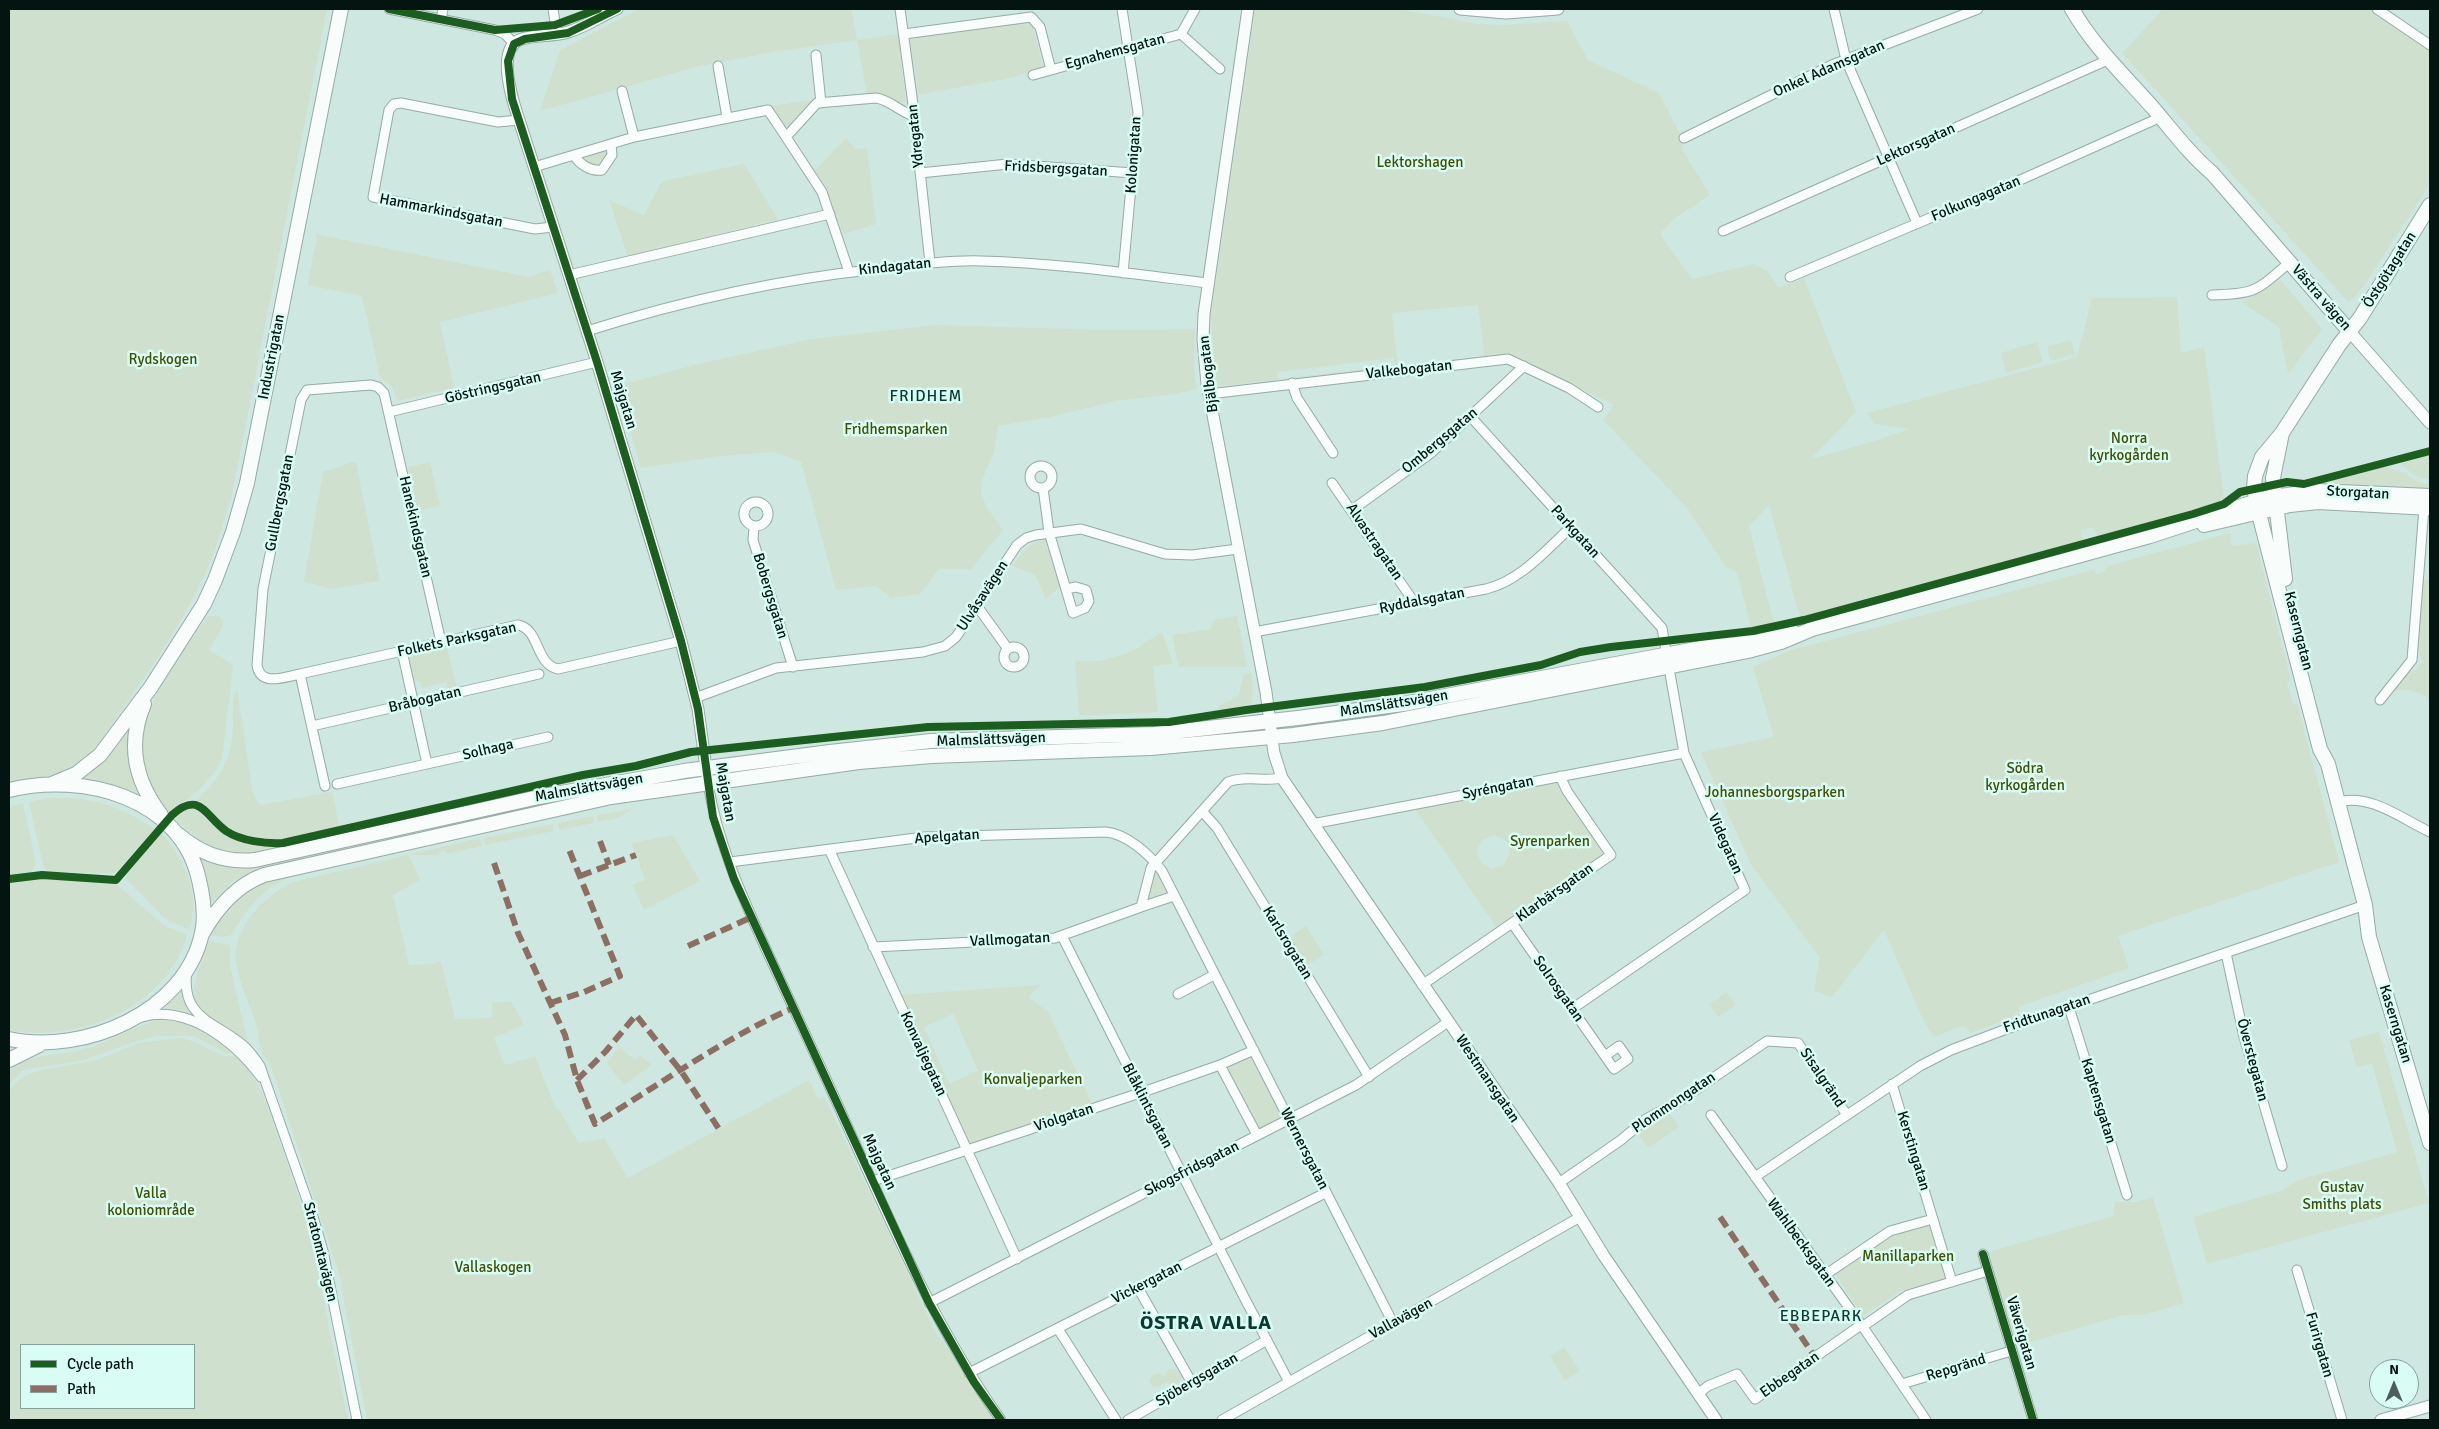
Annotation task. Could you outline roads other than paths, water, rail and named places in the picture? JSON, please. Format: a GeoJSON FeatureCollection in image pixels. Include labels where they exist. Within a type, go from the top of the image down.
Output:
{"type":"FeatureCollection","features":[{"type":"Feature","properties":{"kind":"main road","name":"Västra vägen"},"geometry":{"type":"LineString","coordinates":[[2072,9],[2088,33],[2176,134],[2191,156],[2212,174],[2350,332]]}},
{"type":"Feature","properties":{"kind":"main road","name":"Industrigatan"},"geometry":{"type":"LineString","coordinates":[[52,784],[76,774],[100,756],[151,687],[204,604],[224,558],[238,517],[252,457],[340,16]]}},
{"type":"Feature","properties":{"kind":"main road","name":"Östgötagatan"},"geometry":{"type":"LineString","coordinates":[[2266,505],[2255,476],[2258,465],[2267,450],[2282,433],[2350,332],[2430,206]]}},
{"type":"Feature","properties":{"kind":"main road","name":"Östgötagatan"},"geometry":{"type":"LineString","coordinates":[[2266,505],[2282,433]]}},
{"type":"Feature","properties":{"kind":"main road","name":"Storgatan"},"geometry":{"type":"LineString","coordinates":[[2266,505],[2318,502],[2428,504]]}},
{"type":"Feature","properties":{"kind":"main road","name":"Malmslättsvägen"},"geometry":{"type":"LineString","coordinates":[[202,934],[232,896],[247,884],[264,875],[611,797],[860,762],[932,756],[1151,748],[1272,738],[1383,723],[1748,651],[1781,642],[1812,629],[2266,505]]}},
{"type":"Feature","properties":{"kind":"main road","name":"Kaserngatan"},"geometry":{"type":"LineString","coordinates":[[2266,505],[2327,747],[2328,764],[2365,905],[2369,937],[2430,1143]]}},
{"type":"Feature","properties":{"kind":"main road","name":"Kaserngatan"},"geometry":{"type":"LineString","coordinates":[[2266,505],[2320,749],[2328,764]]}},
{"type":"Feature","properties":{"kind":"main road","name":"Malmslättsvägen"},"geometry":{"type":"LineString","coordinates":[[179,835],[199,849],[219,858],[255,860],[539,797],[706,768],[830,752],[931,742],[1154,734],[1270,721],[1421,701],[1772,634],[1812,629]]}},
{"type":"Feature","properties":{"kind":"main road","name":"Industrigatan"},"geometry":{"type":"LineString","coordinates":[[151,687],[137,726],[135,757],[142,785],[168,825]]}},
{"type":"Feature","properties":{"kind":"main road"},"geometry":{"type":"LineString","coordinates":[[9,790],[52,784],[86,787],[120,795],[140,804],[179,835],[191,855],[198,873],[203,906],[202,934],[188,964],[166,994],[150,1008],[132,1020],[98,1034],[69,1041],[44,1043],[9,1039]]}},
{"type":"Feature","properties":{"kind":"main road","name":"Kaserngatan"},"geometry":{"type":"LineString","coordinates":[[2365,905],[2378,934],[2430,1116]]}},
{"type":"Feature","properties":{"kind":"main road"},"geometry":{"type":"LineString","coordinates":[[9,1060],[44,1043]]}},
{"type":"Feature","properties":{"kind":"street"},"geometry":{"type":"LineString","coordinates":[[389,9],[495,30],[505,34],[514,44],[525,38],[557,35],[578,29],[616,9]]}},
{"type":"Feature","properties":{"kind":"street"},"geometry":{"type":"LineString","coordinates":[[441,19],[443,9]]}},
{"type":"Feature","properties":{"kind":"street"},"geometry":{"type":"LineString","coordinates":[[553,9],[557,35]]}},
{"type":"Feature","properties":{"kind":"street","name":"Ydregatan"},"geometry":{"type":"LineString","coordinates":[[900,9],[930,263]]}},
{"type":"Feature","properties":{"kind":"street","name":"Kolonigatan"},"geometry":{"type":"LineString","coordinates":[[1122,9],[1138,112],[1123,273]]}},
{"type":"Feature","properties":{"kind":"street","name":"Egnahemsgatan"},"geometry":{"type":"LineString","coordinates":[[1033,75],[1181,34],[1195,9]]}},
{"type":"Feature","properties":{"kind":"street","name":"Bjälbogatan"},"geometry":{"type":"LineString","coordinates":[[1248,9],[1208,283],[1203,339],[1209,394],[1272,738]]}},
{"type":"Feature","properties":{"kind":"street"},"geometry":{"type":"LineString","coordinates":[[1460,9],[1506,13],[1558,9]]}},
{"type":"Feature","properties":{"kind":"street"},"geometry":{"type":"LineString","coordinates":[[1834,9],[1846,60],[1917,223]]}},
{"type":"Feature","properties":{"kind":"street","name":"Onkel Adamsgatan"},"geometry":{"type":"LineString","coordinates":[[1684,138],[1846,60],[1978,9]]}},
{"type":"Feature","properties":{"kind":"street"},"geometry":{"type":"LineString","coordinates":[[2377,9],[2430,45]]}},
{"type":"Feature","properties":{"kind":"street","name":"Egnahemsgatan"},"geometry":{"type":"LineString","coordinates":[[904,34],[1031,17],[1040,27],[1051,70]]}},
{"type":"Feature","properties":{"kind":"street"},"geometry":{"type":"LineString","coordinates":[[1181,34],[1220,69]]}},
{"type":"Feature","properties":{"kind":"street","name":"Majgatan"},"geometry":{"type":"LineString","coordinates":[[514,44],[508,54],[508,76],[519,120],[597,362],[680,641],[696,698],[713,817],[730,862],[734,879],[930,1303],[969,1373],[1001,1420]]}},
{"type":"Feature","properties":{"kind":"street"},"geometry":{"type":"LineString","coordinates":[[816,55],[821,103]]}},
{"type":"Feature","properties":{"kind":"street","name":"Lektorsgatan"},"geometry":{"type":"LineString","coordinates":[[1723,231],[2110,59]]}},
{"type":"Feature","properties":{"kind":"street"},"geometry":{"type":"LineString","coordinates":[[718,66],[727,117]]}},
{"type":"Feature","properties":{"kind":"street"},"geometry":{"type":"LineString","coordinates":[[622,91],[634,137]]}},
{"type":"Feature","properties":{"kind":"street"},"geometry":{"type":"LineString","coordinates":[[786,137],[816,103],[876,98],[884,100],[900,111],[914,116]]}},
{"type":"Feature","properties":{"kind":"street","name":"Hammarkindsgatan"},"geometry":{"type":"LineString","coordinates":[[519,120],[498,122],[401,103],[394,104],[390,110],[372,197],[534,230],[553,227]]}},
{"type":"Feature","properties":{"kind":"street"},"geometry":{"type":"LineString","coordinates":[[534,167],[634,137],[768,110],[819,187],[849,272]]}},
{"type":"Feature","properties":{"kind":"street","name":"Folkungagatan"},"geometry":{"type":"LineString","coordinates":[[1790,277],[2148,125],[2161,117]]}},
{"type":"Feature","properties":{"kind":"street"},"geometry":{"type":"LineString","coordinates":[[574,155],[579,162],[592,170],[602,170],[608,165],[612,155],[611,144]]}},
{"type":"Feature","properties":{"kind":"street","name":"Fridsbergsgatan"},"geometry":{"type":"LineString","coordinates":[[920,173],[1008,164],[1133,174]]}},
{"type":"Feature","properties":{"kind":"street"},"geometry":{"type":"LineString","coordinates":[[568,276],[830,214]]}},
{"type":"Feature","properties":{"kind":"street","name":"Kindagatan"},"geometry":{"type":"LineString","coordinates":[[587,330],[648,311],[722,294],[849,272],[930,263],[981,261],[1123,273],[1208,283]]}},
{"type":"Feature","properties":{"kind":"street"},"geometry":{"type":"LineString","coordinates":[[2212,295],[2249,293],[2264,284],[2289,263]]}},
{"type":"Feature","properties":{"kind":"street","name":"Västra vägen"},"geometry":{"type":"LineString","coordinates":[[2350,332],[2430,423]]}},
{"type":"Feature","properties":{"kind":"street","name":"Valkebogatan"},"geometry":{"type":"LineString","coordinates":[[1209,394],[1508,360],[1569,388],[1598,407]]}},
{"type":"Feature","properties":{"kind":"street","name":"Göstringsgatan"},"geometry":{"type":"LineString","coordinates":[[389,412],[597,362]]}},
{"type":"Feature","properties":{"kind":"street","name":"Ombergsgatan"},"geometry":{"type":"LineString","coordinates":[[1352,510],[1431,453],[1524,366]]}},
{"type":"Feature","properties":{"kind":"street"},"geometry":{"type":"LineString","coordinates":[[1292,384],[1297,398],[1334,453]]}},
{"type":"Feature","properties":{"kind":"street","name":"Gullbergsgatan"},"geometry":{"type":"LineString","coordinates":[[300,674],[268,680],[260,675],[256,665],[263,589],[302,396],[314,388],[374,385],[384,393],[389,412]]}},
{"type":"Feature","properties":{"kind":"street","name":"Hanekindsgatan"},"geometry":{"type":"LineString","coordinates":[[389,412],[441,642]]}},
{"type":"Feature","properties":{"kind":"street","name":"Parkgatan"},"geometry":{"type":"LineString","coordinates":[[1470,416],[1662,628],[1667,654]]}},
{"type":"Feature","properties":{"kind":"street","name":"Alvastragatan"},"geometry":{"type":"LineString","coordinates":[[1332,483],[1414,602]]}},
{"type":"Feature","properties":{"kind":"street"},"geometry":{"type":"LineString","coordinates":[[1043,488],[1049,532],[1066,589]]}},
{"type":"Feature","properties":{"kind":"street"},"geometry":{"type":"LineString","coordinates":[[2380,700],[2412,660],[2428,504]]}},
{"type":"Feature","properties":{"kind":"street","name":"Bobergsgatan"},"geometry":{"type":"LineString","coordinates":[[754,526],[753,540],[793,667]]}},
{"type":"Feature","properties":{"kind":"street","name":"Ryddalsgatan"},"geometry":{"type":"LineString","coordinates":[[1254,632],[1504,584],[1516,576],[1571,527]]}},
{"type":"Feature","properties":{"kind":"street","name":"Ulvåsavägen"},"geometry":{"type":"LineString","coordinates":[[696,698],[772,669],[941,648],[956,637],[1017,545],[1028,537],[1049,532],[1088,530],[1137,547],[1170,555],[1192,555],[1238,549]]}},
{"type":"Feature","properties":{"kind":"street"},"geometry":{"type":"LineString","coordinates":[[977,606],[1008,649]]}},
{"type":"Feature","properties":{"kind":"street","name":"Folkets Parksgatan"},"geometry":{"type":"LineString","coordinates":[[300,674],[512,626],[523,626],[528,630],[547,663],[558,669],[680,641]]}},
{"type":"Feature","properties":{"kind":"street"},"geometry":{"type":"LineString","coordinates":[[402,651],[427,764]]}},
{"type":"Feature","properties":{"kind":"street","name":"Videgatan"},"geometry":{"type":"LineString","coordinates":[[1572,1009],[1745,890],[1684,753],[1667,654]]}},
{"type":"Feature","properties":{"kind":"street"},"geometry":{"type":"LineString","coordinates":[[300,674],[325,786]]}},
{"type":"Feature","properties":{"kind":"street","name":"Bråbogatan"},"geometry":{"type":"LineString","coordinates":[[312,726],[539,674]]}},
{"type":"Feature","properties":{"kind":"street","name":"Solhaga"},"geometry":{"type":"LineString","coordinates":[[337,784],[548,737]]}},
{"type":"Feature","properties":{"kind":"street","name":"Westmansgatan"},"geometry":{"type":"LineString","coordinates":[[1272,738],[1282,778],[1559,1184],[1604,1256],[1698,1394],[1712,1419]]}},
{"type":"Feature","properties":{"kind":"street","name":"Syréngatan"},"geometry":{"type":"LineString","coordinates":[[1312,824],[1684,753]]}},
{"type":"Feature","properties":{"kind":"street","name":"Klarbärsgatan"},"geometry":{"type":"LineString","coordinates":[[1422,985],[1611,855],[1567,792],[1560,776]]}},
{"type":"Feature","properties":{"kind":"street"},"geometry":{"type":"LineString","coordinates":[[1141,907],[1151,868],[1223,787],[1236,779],[1269,781],[1282,778]]}},
{"type":"Feature","properties":{"kind":"street"},"geometry":{"type":"LineString","coordinates":[[2338,802],[2351,799],[2364,800],[2430,832]]}},
{"type":"Feature","properties":{"kind":"street","name":"Karlsrogatan"},"geometry":{"type":"LineString","coordinates":[[1202,811],[1217,828],[1369,1077]]}},
{"type":"Feature","properties":{"kind":"street","name":"Apelgatan"},"geometry":{"type":"LineString","coordinates":[[730,862],[924,837],[1106,832],[1122,836],[1155,863]]}},
{"type":"Feature","properties":{"kind":"street","name":"Konvaljegatan"},"geometry":{"type":"LineString","coordinates":[[829,849],[1017,1259]]}},
{"type":"Feature","properties":{"kind":"street","name":"Wernersgatan"},"geometry":{"type":"LineString","coordinates":[[1155,863],[1254,1050],[1393,1323]]}},
{"type":"Feature","properties":{"kind":"street","name":"Vallmogatan"},"geometry":{"type":"LineString","coordinates":[[873,947],[1062,936],[1174,896]]}},
{"type":"Feature","properties":{"kind":"street","name":"Fridtunagatan"},"geometry":{"type":"LineString","coordinates":[[1755,1177],[1929,1060],[1951,1050],[2069,1006],[2365,905]]}},
{"type":"Feature","properties":{"kind":"street","name":"Solrosgatan"},"geometry":{"type":"LineString","coordinates":[[1512,923],[1605,1056]]}},
{"type":"Feature","properties":{"kind":"street","name":"Blåklintsgatan"},"geometry":{"type":"LineString","coordinates":[[1062,936],[1140,1093],[1290,1382]]}},
{"type":"Feature","properties":{"kind":"street","name":"Överstegatan"},"geometry":{"type":"LineString","coordinates":[[2226,953],[2244,1037],[2282,1166]]}},
{"type":"Feature","properties":{"kind":"street","name":"Stratomtavägen"},"geometry":{"type":"LineString","coordinates":[[188,964],[187,990],[195,1011],[214,1027],[245,1047],[260,1066],[323,1251],[357,1420]]}},
{"type":"Feature","properties":{"kind":"street"},"geometry":{"type":"LineString","coordinates":[[1178,994],[1214,975]]}},
{"type":"Feature","properties":{"kind":"street","name":"Kaptensgatan"},"geometry":{"type":"LineString","coordinates":[[2069,1006],[2127,1195]]}},
{"type":"Feature","properties":{"kind":"street","name":"Stratomtavägen"},"geometry":{"type":"LineString","coordinates":[[132,1020],[160,1013],[182,1016],[197,1022],[240,1052],[268,1088]]}},
{"type":"Feature","properties":{"kind":"street","name":"Skogsfridsgatan"},"geometry":{"type":"LineString","coordinates":[[930,1303],[1182,1175],[1369,1077],[1448,1022]]}},
{"type":"Feature","properties":{"kind":"street","name":"Plommongatan"},"geometry":{"type":"LineString","coordinates":[[1559,1184],[1621,1140],[1646,1119],[1681,1100],[1767,1041]]}},
{"type":"Feature","properties":{"kind":"street","name":"Sisalgränd"},"geometry":{"type":"LineString","coordinates":[[1767,1041],[1798,1044],[1847,1115]]}},
{"type":"Feature","properties":{"kind":"street","name":"Violgatan"},"geometry":{"type":"LineString","coordinates":[[873,1181],[1140,1093],[1220,1065],[1254,1050]]}},
{"type":"Feature","properties":{"kind":"street"},"geometry":{"type":"LineString","coordinates":[[1220,1065],[1257,1136]]}},
{"type":"Feature","properties":{"kind":"street","name":"Kerstingatan"},"geometry":{"type":"LineString","coordinates":[[1892,1084],[1952,1282]]}},
{"type":"Feature","properties":{"kind":"street","name":"Wahlbecksgatan"},"geometry":{"type":"LineString","coordinates":[[1711,1115],[1862,1326],[1926,1420]]}},
{"type":"Feature","properties":{"kind":"street","name":"Vickergatan"},"geometry":{"type":"LineString","coordinates":[[969,1373],[1325,1192]]}},
{"type":"Feature","properties":{"kind":"street","name":"Vallavägen"},"geometry":{"type":"LineString","coordinates":[[1222,1420],[1580,1217]]}},
{"type":"Feature","properties":{"kind":"street"},"geometry":{"type":"LineString","coordinates":[[1825,1275],[1890,1231],[1933,1219]]}},
{"type":"Feature","properties":{"kind":"street","name":"Väverigatan"},"geometry":{"type":"LineString","coordinates":[[1983,1254],[2033,1420]]}},
{"type":"Feature","properties":{"kind":"street","name":"Furirgatan"},"geometry":{"type":"LineString","coordinates":[[2298,1270],[2342,1420]]}},
{"type":"Feature","properties":{"kind":"street","name":"Ebbegatan"},"geometry":{"type":"LineString","coordinates":[[1698,1394],[1708,1386],[1737,1374],[1755,1399],[1908,1295],[1988,1271]]}},
{"type":"Feature","properties":{"kind":"street"},"geometry":{"type":"LineString","coordinates":[[1138,1288],[1192,1383]]}},
{"type":"Feature","properties":{"kind":"street"},"geometry":{"type":"LineString","coordinates":[[1058,1329],[1116,1420]]}},
{"type":"Feature","properties":{"kind":"street","name":"Sjöbergsgatan"},"geometry":{"type":"LineString","coordinates":[[1128,1420],[1267,1340]]}},
{"type":"Feature","properties":{"kind":"street","name":"Repgränd"},"geometry":{"type":"LineString","coordinates":[[1902,1384],[2011,1351]]}},
{"type":"Feature","properties":{"kind":"street"},"geometry":{"type":"LineString","coordinates":[[2382,1420],[2430,1406]]}},
{"type":"Feature","properties":{"kind":"district","name":"FRIDHEM"},"geometry":{"type":"Point","coordinates":[926,397]}},
{"type":"Feature","properties":{"kind":"district","name":"EBBEPARK"},"geometry":{"type":"Point","coordinates":[1821,1317]}},
{"type":"Feature","properties":{"kind":"district","name":"ÖSTRA VALLA"},"geometry":{"type":"Point","coordinates":[1206,1324]}},
{"type":"Feature","properties":{"kind":"park label","name":"Lektorshagen"},"geometry":{"type":"Point","coordinates":[1420,163]}},
{"type":"Feature","properties":{"kind":"park label","name":"Rydskogen"},"geometry":{"type":"Point","coordinates":[163,360]}},
{"type":"Feature","properties":{"kind":"park label","name":"Fridhemsparken"},"geometry":{"type":"Point","coordinates":[896,430]}},
{"type":"Feature","properties":{"kind":"park label","name":"Norra kyrkogården"},"geometry":{"type":"Point","coordinates":[2129,448]}},
{"type":"Feature","properties":{"kind":"park label","name":"Södra kyrkogården"},"geometry":{"type":"Point","coordinates":[2025,778]}},
{"type":"Feature","properties":{"kind":"park label","name":"Johannesborgsparken"},"geometry":{"type":"Point","coordinates":[1775,793]}},
{"type":"Feature","properties":{"kind":"park label","name":"Syrenparken"},"geometry":{"type":"Point","coordinates":[1550,842]}},
{"type":"Feature","properties":{"kind":"park label","name":"Konvaljeparken"},"geometry":{"type":"Point","coordinates":[1033,1080]}},
{"type":"Feature","properties":{"kind":"park label","name":"Gustav Smiths plats"},"geometry":{"type":"Point","coordinates":[2342,1196]}},
{"type":"Feature","properties":{"kind":"park label","name":"Valla koloniområde"},"geometry":{"type":"Point","coordinates":[151,1202]}},
{"type":"Feature","properties":{"kind":"park label","name":"Manillaparken"},"geometry":{"type":"Point","coordinates":[1908,1257]}},
{"type":"Feature","properties":{"kind":"park label","name":"Vallaskogen"},"geometry":{"type":"Point","coordinates":[493,1268]}}]}
